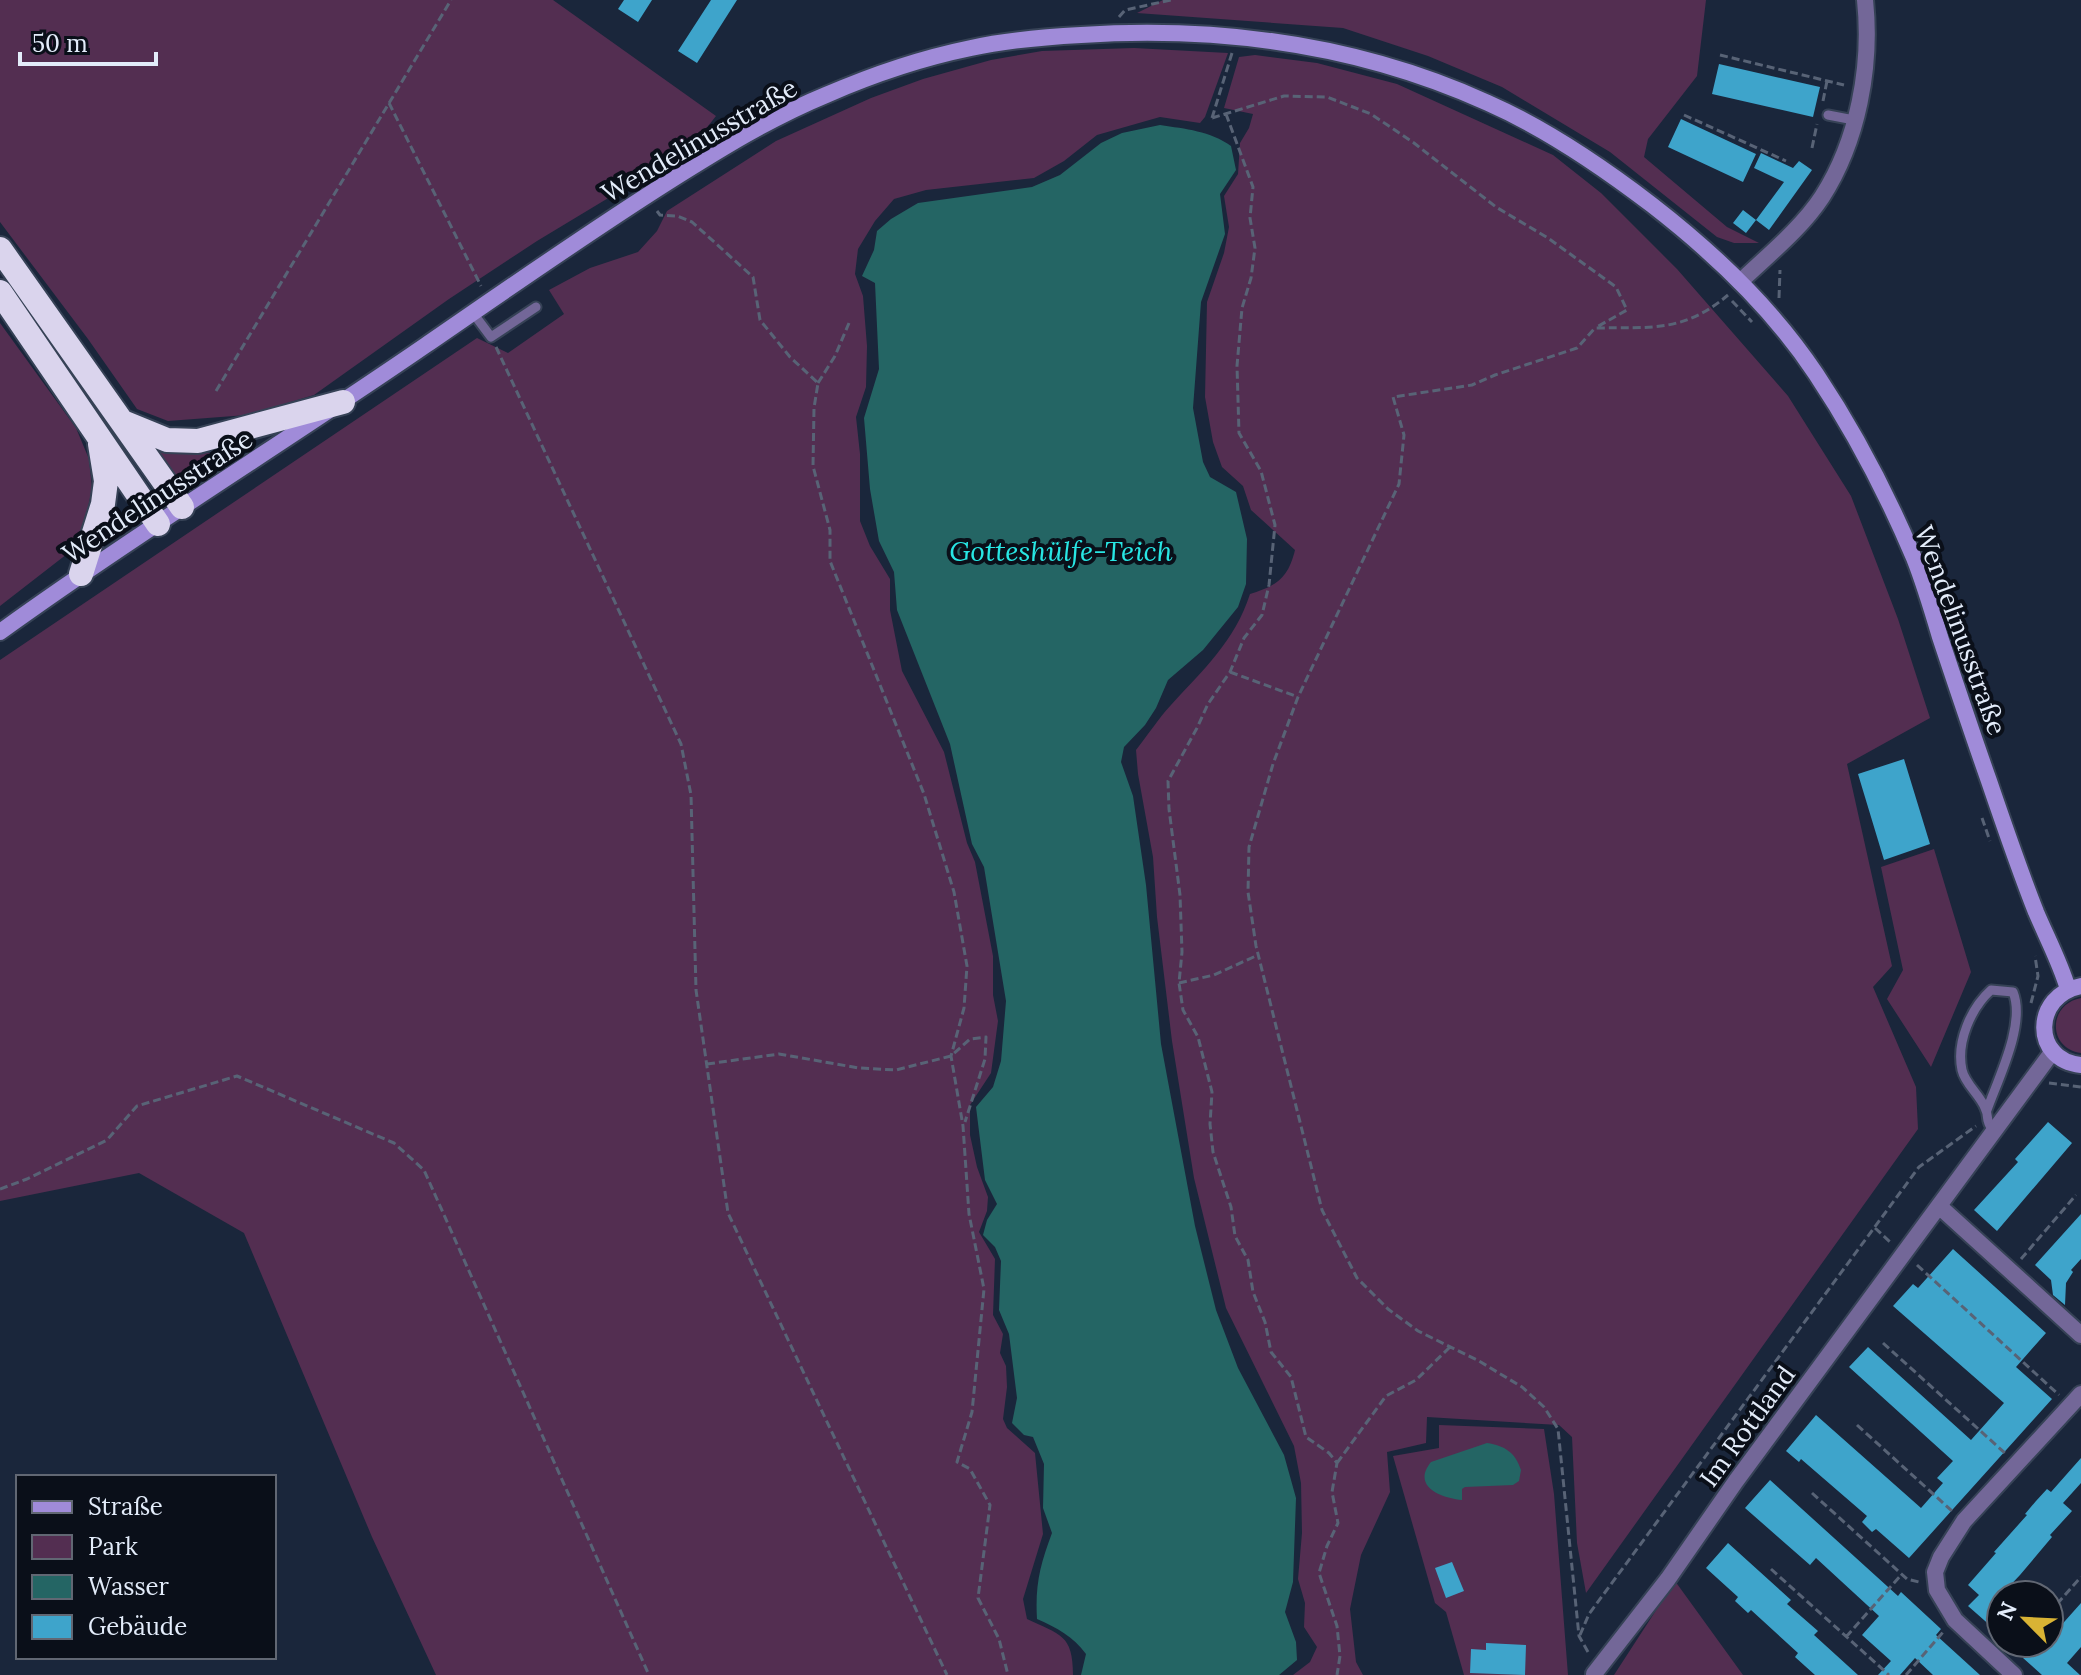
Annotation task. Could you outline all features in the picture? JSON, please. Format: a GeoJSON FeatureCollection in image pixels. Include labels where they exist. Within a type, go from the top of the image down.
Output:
{"type":"FeatureCollection","features":[{"type":"Feature","properties":{"kind":"highway"},"geometry":{"type":"LineString","coordinates":[[0,249],[182,507]]}},
{"type":"Feature","properties":{"kind":"highway"},"geometry":{"type":"LineString","coordinates":[[0,292],[158,524]]}},
{"type":"Feature","properties":{"kind":"highway"},"geometry":{"type":"LineString","coordinates":[[123,422],[167,440],[198,441],[343,402]]}},
{"type":"Feature","properties":{"kind":"highway"},"geometry":{"type":"LineString","coordinates":[[81,574],[103,504],[106,481],[98,434]]}},
{"type":"Feature","properties":{"kind":"main road","name":"Wendelinusstraße"},"geometry":{"type":"LineString","coordinates":[[0,632],[81,574],[703,159],[761,125],[821,97],[888,71],[972,47],[1046,37],[1196,33],[1279,41],[1356,55],[1440,83],[1490,103],[1550,134],[1611,173],[1680,226],[1740,282],[1783,328],[1847,424],[1909,547],[2038,915],[2075,988]]}},
{"type":"Feature","properties":{"kind":"main road"},"geometry":{"type":"LineString","coordinates":[[2075,988],[2053,999],[2044,1016],[2044,1035],[2053,1051],[2064,1060],[2081,1065]]}},
{"type":"Feature","properties":{"kind":"street"},"geometry":{"type":"LineString","coordinates":[[1740,282],[1821,199],[1842,160],[1864,79],[1865,0]]}},
{"type":"Feature","properties":{"kind":"street","name":"Im Rottland"},"geometry":{"type":"LineString","coordinates":[[1594,1674],[1668,1579],[1939,1206],[1989,1121],[2053,1051]]}},
{"type":"Feature","properties":{"kind":"street"},"geometry":{"type":"LineString","coordinates":[[1939,1206],[2081,1335]]}},
{"type":"Feature","properties":{"kind":"street"},"geometry":{"type":"LineString","coordinates":[[2014,1675],[1955,1620],[1941,1598],[1935,1572],[1964,1521],[2076,1400]]}},
{"type":"Feature","properties":{"kind":"lane"},"geometry":{"type":"LineString","coordinates":[[1828,115],[1854,120]]}},
{"type":"Feature","properties":{"kind":"lane"},"geometry":{"type":"LineString","coordinates":[[473,313],[491,337],[536,307]]}},
{"type":"Feature","properties":{"kind":"lane"},"geometry":{"type":"LineString","coordinates":[[1991,990],[2013,992],[2016,1001],[2015,1025],[1989,1121],[1962,1072],[1963,1049],[1970,1016],[1979,1002],[1991,990]]}},
{"type":"Feature","properties":{"kind":"path"},"geometry":{"type":"LineString","coordinates":[[216,391],[451,0]]}},
{"type":"Feature","properties":{"kind":"path"},"geometry":{"type":"LineString","coordinates":[[1116,33],[1115,22],[1125,10],[1171,0]]}},
{"type":"Feature","properties":{"kind":"path"},"geometry":{"type":"LineString","coordinates":[[1241,50],[1233,50],[1212,118],[1284,96],[1327,97],[1371,114],[1414,143],[1496,207],[1548,238],[1616,287],[1627,310],[1595,328],[1577,348],[1472,385],[1393,397],[1404,435],[1399,484],[1298,697],[1273,764],[1249,847],[1248,892],[1258,955],[1322,1210],[1339,1249],[1357,1278],[1388,1309],[1418,1331],[1522,1387],[1544,1407],[1558,1429],[1579,1636],[1586,1647],[1594,1674]]}},
{"type":"Feature","properties":{"kind":"path"},"geometry":{"type":"LineString","coordinates":[[1720,55],[1847,86],[1845,97],[1859,100]]}},
{"type":"Feature","properties":{"kind":"path"},"geometry":{"type":"LineString","coordinates":[[389,103],[482,288],[466,303],[473,313]]}},
{"type":"Feature","properties":{"kind":"path"},"geometry":{"type":"LineString","coordinates":[[1226,114],[1253,187],[1250,218],[1255,248],[1251,278],[1242,308],[1237,366],[1239,433],[1261,471],[1275,525],[1269,585],[1262,615],[1244,638],[1230,672],[1208,704],[1168,781],[1180,895],[1182,952],[1179,983],[1183,1010],[1198,1037],[1212,1092],[1210,1124],[1213,1152],[1231,1207],[1235,1236],[1248,1260],[1253,1292],[1265,1322],[1271,1352],[1291,1377],[1306,1437],[1329,1453],[1337,1463]]}},
{"type":"Feature","properties":{"kind":"path"},"geometry":{"type":"LineString","coordinates":[[1684,115],[1786,161]]}},
{"type":"Feature","properties":{"kind":"path"},"geometry":{"type":"LineString","coordinates":[[646,216],[656,210],[660,215],[677,216],[692,222],[753,277],[760,320],[790,357],[818,383]]}},
{"type":"Feature","properties":{"kind":"path"},"geometry":{"type":"LineString","coordinates":[[1595,328],[1649,327],[1686,322],[1727,295],[1740,282]]}},
{"type":"Feature","properties":{"kind":"path"},"geometry":{"type":"LineString","coordinates":[[1721,289],[1755,325]]}},
{"type":"Feature","properties":{"kind":"path"},"geometry":{"type":"LineString","coordinates":[[849,323],[835,356],[818,383],[814,408],[813,466],[830,530],[830,561],[924,794],[954,892],[967,966],[964,1008],[951,1056],[963,1126],[969,1214],[984,1289],[972,1412],[957,1462],[970,1469],[990,1505],[978,1598],[999,1639],[1008,1675]]}},
{"type":"Feature","properties":{"kind":"path"},"geometry":{"type":"LineString","coordinates":[[491,337],[681,744],[691,795],[696,990],[728,1213],[947,1675]]}},
{"type":"Feature","properties":{"kind":"path"},"geometry":{"type":"LineString","coordinates":[[1230,672],[1298,697]]}},
{"type":"Feature","properties":{"kind":"path"},"geometry":{"type":"LineString","coordinates":[[1978,806],[1993,849]]}},
{"type":"Feature","properties":{"kind":"path"},"geometry":{"type":"LineString","coordinates":[[2032,947],[2038,976]]}},
{"type":"Feature","properties":{"kind":"path"},"geometry":{"type":"LineString","coordinates":[[1179,983],[1214,975],[1258,955]]}},
{"type":"Feature","properties":{"kind":"path"},"geometry":{"type":"LineString","coordinates":[[707,1064],[779,1054],[859,1068],[896,1070],[951,1056],[970,1039],[986,1037],[985,1059],[963,1126]]}},
{"type":"Feature","properties":{"kind":"path"},"geometry":{"type":"LineString","coordinates":[[0,1189],[107,1140],[137,1106],[237,1076],[394,1143],[424,1170],[649,1675]]}},
{"type":"Feature","properties":{"kind":"path"},"geometry":{"type":"LineString","coordinates":[[1579,1636],[1589,1614],[1919,1167],[1967,1130],[1989,1121]]}},
{"type":"Feature","properties":{"kind":"path"},"geometry":{"type":"LineString","coordinates":[[2011,1271],[2076,1195]]}},
{"type":"Feature","properties":{"kind":"path"},"geometry":{"type":"LineString","coordinates":[[1874,1227],[2076,1400]]}},
{"type":"Feature","properties":{"kind":"path"},"geometry":{"type":"LineString","coordinates":[[1883,1343],[2018,1464]]}},
{"type":"Feature","properties":{"kind":"path"},"geometry":{"type":"LineString","coordinates":[[1337,1675],[1340,1656],[1337,1626],[1319,1573],[1338,1523],[1332,1492],[1337,1463],[1386,1396],[1416,1380],[1450,1347]]}},
{"type":"Feature","properties":{"kind":"path"},"geometry":{"type":"LineString","coordinates":[[1857,1425],[1964,1521]]}},
{"type":"Feature","properties":{"kind":"path"},"geometry":{"type":"LineString","coordinates":[[1812,1493],[1901,1575],[1941,1598]]}},
{"type":"Feature","properties":{"kind":"path"},"geometry":{"type":"LineString","coordinates":[[1771,1569],[1889,1675]]}},
{"type":"Feature","properties":{"kind":"path"},"geometry":{"type":"LineString","coordinates":[[1846,1637],[1901,1575]]}},
{"type":"Feature","properties":{"kind":"path"},"geometry":{"type":"LineString","coordinates":[[2065,1595],[2081,1577]]}},
{"type":"Feature","properties":{"kind":"path"},"geometry":{"type":"LineString","coordinates":[[1906,1675],[1955,1620]]}},
{"type":"Feature","properties":{"kind":"green space"},"geometry":{"type":"Polygon","coordinates":[[[0,0],[553,0],[716,116],[673,159],[537,241],[314,395],[247,415],[168,421],[137,409],[0,222],[0,0]]]}},
{"type":"Feature","properties":{"kind":"green space"},"geometry":{"type":"Polygon","coordinates":[[[1163,0],[1706,0],[1697,76],[1648,139],[1644,157],[1727,227],[1759,243],[1734,243],[1717,237],[1610,152],[1502,87],[1428,56],[1343,28],[1137,13],[1163,0]]]}},
{"type":"Feature","properties":{"kind":"green space"},"geometry":{"type":"Polygon","coordinates":[[[1134,48],[1228,53],[1205,117],[1200,123],[1160,117],[1097,135],[1064,161],[1034,178],[926,190],[894,199],[875,221],[858,249],[855,274],[863,296],[867,346],[866,387],[856,417],[860,454],[860,521],[870,546],[890,579],[890,610],[902,671],[944,752],[967,843],[975,862],[993,956],[993,995],[998,1021],[991,1073],[970,1105],[970,1135],[988,1197],[987,1211],[979,1232],[995,1259],[993,1315],[1003,1334],[1000,1353],[1006,1366],[1003,1419],[1007,1428],[1035,1453],[1043,1534],[1023,1599],[1027,1619],[1056,1633],[1067,1643],[1073,1675],[436,1675],[372,1537],[244,1233],[139,1173],[0,1201],[0,660],[477,338],[508,353],[564,314],[549,290],[590,268],[638,252],[657,231],[667,211],[776,141],[871,98],[923,79],[991,60],[1042,51],[1134,48]]]}},
{"type":"Feature","properties":{"kind":"green space"},"geometry":{"type":"Polygon","coordinates":[[[1255,55],[1317,63],[1397,84],[1553,155],[1601,193],[1677,269],[1788,396],[1851,496],[1898,619],[1930,718],[1847,764],[1892,966],[1873,987],[1916,1087],[1918,1129],[1586,1593],[1577,1543],[1572,1437],[1559,1425],[1427,1417],[1426,1443],[1387,1452],[1390,1492],[1361,1555],[1350,1609],[1356,1662],[1363,1675],[1293,1675],[1310,1662],[1317,1647],[1304,1627],[1305,1603],[1298,1579],[1302,1533],[1301,1483],[1294,1446],[1226,1308],[1194,1178],[1172,1041],[1153,857],[1136,750],[1166,710],[1227,641],[1250,594],[1280,580],[1289,568],[1295,550],[1251,510],[1243,486],[1222,467],[1213,442],[1205,397],[1207,302],[1224,253],[1229,227],[1224,196],[1238,174],[1240,143],[1253,114],[1224,108],[1239,57],[1255,55]]]}},
{"type":"Feature","properties":{"kind":"green space"},"geometry":{"type":"Polygon","coordinates":[[[0,323],[76,428],[89,459],[92,488],[84,527],[67,554],[0,606],[0,323]]]}},
{"type":"Feature","properties":{"kind":"green space"},"geometry":{"type":"Polygon","coordinates":[[[153,448],[174,454],[212,453],[172,478],[153,448]]]}},
{"type":"Feature","properties":{"kind":"green space"},"geometry":{"type":"Polygon","coordinates":[[[1934,849],[1971,972],[1931,1067],[1887,999],[1903,970],[1881,867],[1934,849]]]}},
{"type":"Feature","properties":{"kind":"green space"},"geometry":{"type":"Polygon","coordinates":[[[2081,998],[2081,1053],[2062,1043],[2056,1026],[2062,1008],[2081,998]]]}},
{"type":"Feature","properties":{"kind":"green space"},"geometry":{"type":"Polygon","coordinates":[[[1439,1425],[1544,1429],[1554,1494],[1568,1675],[1464,1675],[1446,1612],[1435,1603],[1393,1456],[1439,1448],[1439,1425]]]}},
{"type":"Feature","properties":{"kind":"green space"},"geometry":{"type":"Polygon","coordinates":[[[1675,1581],[1743,1675],[1614,1675],[1675,1581]]]}},
{"type":"Feature","properties":{"kind":"water","name":"Gotteshülfe-Teich"},"geometry":{"type":"Polygon","coordinates":[[[1160,125],[1197,131],[1223,141],[1231,146],[1236,170],[1220,194],[1225,234],[1201,302],[1193,408],[1203,462],[1210,477],[1236,492],[1247,539],[1246,584],[1238,607],[1203,650],[1168,680],[1145,725],[1124,747],[1121,762],[1133,796],[1146,885],[1161,1044],[1195,1226],[1216,1310],[1238,1368],[1284,1455],[1296,1498],[1293,1582],[1285,1612],[1296,1642],[1297,1660],[1279,1675],[1081,1675],[1086,1654],[1064,1633],[1037,1619],[1039,1575],[1052,1533],[1043,1508],[1044,1464],[1033,1437],[1024,1435],[1012,1423],[1017,1398],[1009,1334],[999,1310],[1001,1261],[995,1247],[983,1235],[987,1220],[997,1204],[985,1180],[976,1107],[993,1087],[1001,1061],[1006,1001],[984,867],[972,844],[950,744],[897,610],[894,572],[879,541],[870,489],[864,418],[879,369],[875,283],[862,276],[874,250],[877,231],[918,203],[1032,187],[1060,175],[1101,143],[1122,133],[1160,125]]]}},
{"type":"Feature","properties":{"kind":"water"},"geometry":{"type":"Polygon","coordinates":[[[1487,1443],[1512,1454],[1521,1470],[1519,1481],[1513,1485],[1465,1487],[1462,1489],[1462,1500],[1438,1494],[1427,1484],[1426,1471],[1431,1462],[1487,1443]]]}},
{"type":"Feature","properties":{"kind":"building"},"geometry":{"type":"Polygon","coordinates":[[[624,0],[652,0],[638,22],[618,9],[624,0]]]}},
{"type":"Feature","properties":{"kind":"building"},"geometry":{"type":"Polygon","coordinates":[[[711,0],[737,0],[697,63],[678,51],[711,0]]]}},
{"type":"Feature","properties":{"kind":"building"},"geometry":{"type":"Polygon","coordinates":[[[1719,64],[1820,87],[1813,117],[1712,94],[1719,64]]]}},
{"type":"Feature","properties":{"kind":"building"},"geometry":{"type":"Polygon","coordinates":[[[1681,119],[1756,154],[1743,182],[1668,147],[1681,119]]]}},
{"type":"Feature","properties":{"kind":"building"},"geometry":{"type":"Polygon","coordinates":[[[1761,153],[1793,168],[1799,161],[1812,170],[1769,230],[1756,220],[1784,182],[1754,168],[1761,153]]]}},
{"type":"Feature","properties":{"kind":"building"},"geometry":{"type":"Polygon","coordinates":[[[1743,210],[1756,220],[1746,233],[1733,223],[1743,210]]]}},
{"type":"Feature","properties":{"kind":"building"},"geometry":{"type":"Polygon","coordinates":[[[1904,759],[1930,844],[1884,860],[1858,774],[1904,759]]]}},
{"type":"Feature","properties":{"kind":"building"},"geometry":{"type":"Polygon","coordinates":[[[2048,1122],[2072,1143],[1997,1231],[1974,1210],[2018,1162],[2015,1159],[2048,1122]]]}},
{"type":"Feature","properties":{"kind":"building"},"geometry":{"type":"Polygon","coordinates":[[[2081,1214],[2081,1259],[2071,1270],[2073,1272],[2066,1283],[2065,1305],[2053,1295],[2051,1280],[2035,1265],[2081,1214]]]}},
{"type":"Feature","properties":{"kind":"building"},"geometry":{"type":"Polygon","coordinates":[[[1953,1249],[2046,1333],[2016,1367],[2052,1399],[1909,1558],[1876,1529],[1872,1532],[1862,1522],[1867,1516],[1801,1459],[1799,1462],[1786,1451],[1816,1415],[1921,1508],[1943,1483],[1937,1478],[1953,1461],[1849,1367],[1868,1347],[1971,1440],[2004,1403],[1893,1306],[1913,1284],[1918,1288],[1953,1249]]]}},
{"type":"Feature","properties":{"kind":"building"},"geometry":{"type":"Polygon","coordinates":[[[2081,1458],[2081,1483],[2063,1503],[2072,1511],[2050,1535],[2052,1537],[2016,1579],[1985,1579],[1985,1621],[1968,1606],[1979,1595],[1968,1585],[2036,1501],[2047,1489],[2051,1492],[2081,1458]]]}},
{"type":"Feature","properties":{"kind":"building"},"geometry":{"type":"Polygon","coordinates":[[[1770,1480],[1898,1596],[1901,1592],[1941,1629],[1936,1635],[1980,1675],[1933,1675],[1915,1658],[1900,1675],[1878,1675],[1891,1661],[1862,1635],[1879,1616],[1816,1558],[1810,1565],[1745,1508],[1770,1480]]]}},
{"type":"Feature","properties":{"kind":"building"},"geometry":{"type":"Polygon","coordinates":[[[1728,1543],[1791,1600],[1787,1604],[1818,1631],[1814,1635],[1858,1675],[1815,1675],[1795,1657],[1798,1653],[1751,1610],[1748,1613],[1735,1601],[1738,1597],[1706,1568],[1728,1543]]]}},
{"type":"Feature","properties":{"kind":"building"},"geometry":{"type":"Polygon","coordinates":[[[1452,1562],[1464,1591],[1446,1598],[1435,1568],[1452,1562]]]}},
{"type":"Feature","properties":{"kind":"building"},"geometry":{"type":"Polygon","coordinates":[[[2081,1603],[2081,1647],[2067,1663],[2080,1675],[2042,1675],[2024,1659],[2065,1659],[2065,1621],[2081,1603]]]}},
{"type":"Feature","properties":{"kind":"building"},"geometry":{"type":"Polygon","coordinates":[[[1486,1643],[1526,1645],[1525,1675],[1470,1673],[1471,1649],[1486,1650],[1486,1643]]]}}]}
